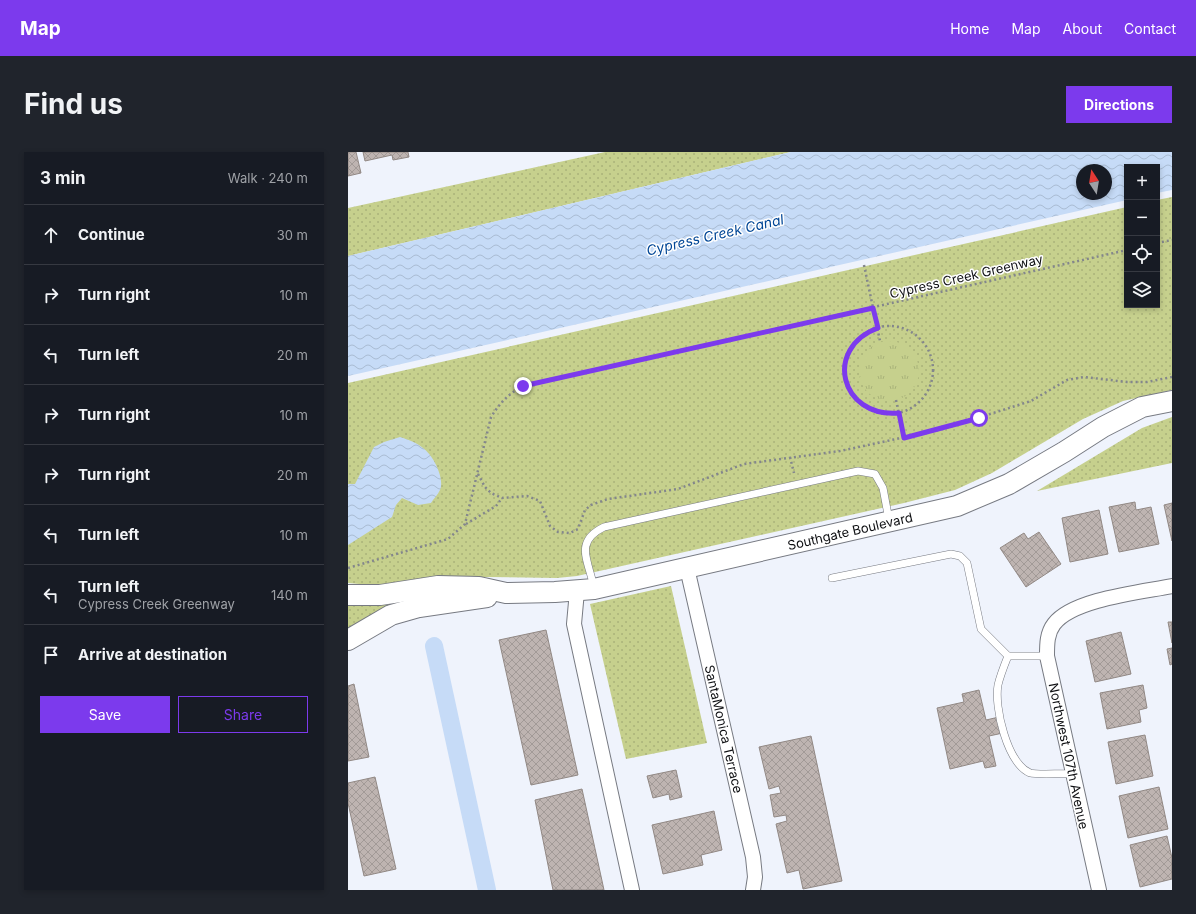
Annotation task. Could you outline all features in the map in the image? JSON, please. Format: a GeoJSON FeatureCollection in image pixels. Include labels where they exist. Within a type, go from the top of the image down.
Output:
{"type":"FeatureCollection","features":[{"type":"Feature","properties":{"kind":"street","name":"Southgate Boulevard"},"geometry":{"type":"LineString","coordinates":[[348,640],[391,616],[419,607],[491,597],[506,593],[585,590],[957,506],[1009,484],[1064,452],[1103,426],[1142,407],[1172,401]]}},
{"type":"Feature","properties":{"kind":"street","name":"SantaMonica Terrace"},"geometry":{"type":"LineString","coordinates":[[687,568],[753,857],[755,877],[753,890]]}},
{"type":"Feature","properties":{"kind":"street","name":"Southgate Boulevard"},"geometry":{"type":"LineString","coordinates":[[348,595],[380,595],[438,586],[479,587],[506,593]]}},
{"type":"Feature","properties":{"kind":"street","name":"Northwest 107th Avenue"},"geometry":{"type":"LineString","coordinates":[[1099,890],[1047,656],[1047,640],[1054,624],[1068,612],[1087,603],[1172,586]]}},
{"type":"Feature","properties":{"kind":"street"},"geometry":{"type":"LineString","coordinates":[[585,590],[574,624],[632,890]]}},
{"type":"Feature","properties":{"kind":"lane"},"geometry":{"type":"LineString","coordinates":[[585,590],[586,541],[593,532],[604,527],[858,471],[875,474],[883,488],[890,522]]}},
{"type":"Feature","properties":{"kind":"lane"},"geometry":{"type":"LineString","coordinates":[[832,578],[951,554],[960,556],[967,562],[980,629],[1008,656],[1047,656]]}},
{"type":"Feature","properties":{"kind":"lane"},"geometry":{"type":"LineString","coordinates":[[1008,656],[998,685],[996,704],[1005,739],[1014,759],[1030,773],[1073,774]]}},
{"type":"Feature","properties":{"kind":"path"},"geometry":{"type":"LineString","coordinates":[[1160,242],[1172,240]]}},
{"type":"Feature","properties":{"kind":"path","name":"Cypress Creek Greenway"},"geometry":{"type":"LineString","coordinates":[[465,524],[491,417],[500,402],[512,392],[523,386],[1124,251]]}},
{"type":"Feature","properties":{"kind":"path"},"geometry":{"type":"LineString","coordinates":[[864,265],[880,341]]}},
{"type":"Feature","properties":{"kind":"path"},"geometry":{"type":"LineString","coordinates":[[896,326],[910,331],[921,340],[931,356],[933,374],[928,391],[916,405],[899,413],[886,414],[874,412],[862,405],[853,396],[847,385],[845,372],[846,360],[849,351],[861,336],[878,328],[896,326]]}},
{"type":"Feature","properties":{"kind":"path"},"geometry":{"type":"LineString","coordinates":[[478,473],[485,487],[491,493],[502,498],[528,496],[540,501],[550,526],[558,532],[570,533],[578,529],[585,510],[591,505],[608,499],[678,489],[744,464],[840,452],[943,429],[1031,401],[1067,380],[1084,377],[1128,382],[1147,382],[1172,377]]}},
{"type":"Feature","properties":{"kind":"path"},"geometry":{"type":"LineString","coordinates":[[896,400],[904,438]]}},
{"type":"Feature","properties":{"kind":"path"},"geometry":{"type":"LineString","coordinates":[[348,568],[448,539],[465,524],[496,506],[502,498]]}},
{"type":"Feature","properties":{"kind":"green space"},"geometry":{"type":"Polygon","coordinates":[[[605,152],[791,152],[348,256],[348,208],[605,152]]]}},
{"type":"Feature","properties":{"kind":"green space"},"geometry":{"type":"Polygon","coordinates":[[[1172,197],[1172,390],[1123,401],[1083,419],[992,473],[955,490],[904,503],[577,576],[557,578],[425,578],[382,586],[348,583],[348,383],[1124,208],[1124,308],[1160,308],[1160,199],[1172,197]]]}},
{"type":"Feature","properties":{"kind":"green space"},"geometry":{"type":"Polygon","coordinates":[[[883,341],[895,341],[906,346],[914,354],[919,365],[917,383],[906,396],[895,401],[883,401],[872,396],[864,388],[859,377],[859,365],[864,354],[872,346],[883,341]]]}},
{"type":"Feature","properties":{"kind":"green space"},"geometry":{"type":"Polygon","coordinates":[[[1172,417],[1172,463],[1037,491],[1142,428],[1172,417]]]}},
{"type":"Feature","properties":{"kind":"green space"},"geometry":{"type":"Polygon","coordinates":[[[671,586],[707,743],[626,759],[590,604],[671,586]]]}},
{"type":"Feature","properties":{"kind":"green space"},"geometry":{"type":"Polygon","coordinates":[[[404,597],[406,603],[348,631],[348,601],[404,597]]]}},
{"type":"Feature","properties":{"kind":"water","name":"Cypress Creek Canal"},"geometry":{"type":"Polygon","coordinates":[[[791,152],[1172,152],[1172,190],[1160,192],[1160,164],[1124,164],[1124,201],[348,376],[348,256],[791,152]]]}},
{"type":"Feature","properties":{"kind":"water"},"geometry":{"type":"Polygon","coordinates":[[[400,437],[418,444],[431,456],[441,479],[440,490],[431,503],[418,505],[402,498],[396,505],[392,517],[348,545],[348,484],[355,484],[374,447],[400,437]]]}},
{"type":"Feature","properties":{"kind":"building"},"geometry":{"type":"Polygon","coordinates":[[[348,152],[356,152],[361,173],[348,176],[348,152]]]}},
{"type":"Feature","properties":{"kind":"building"},"geometry":{"type":"Polygon","coordinates":[[[363,152],[408,152],[409,157],[393,160],[392,155],[365,161],[363,152]]]}},
{"type":"Feature","properties":{"kind":"building"},"geometry":{"type":"Polygon","coordinates":[[[1135,502],[1136,510],[1151,507],[1159,544],[1119,552],[1109,507],[1135,502]]]}},
{"type":"Feature","properties":{"kind":"building"},"geometry":{"type":"Polygon","coordinates":[[[1172,503],[1172,541],[1164,505],[1172,503]]]}},
{"type":"Feature","properties":{"kind":"building"},"geometry":{"type":"Polygon","coordinates":[[[1099,510],[1108,554],[1070,562],[1062,518],[1099,510]]]}},
{"type":"Feature","properties":{"kind":"building"},"geometry":{"type":"Polygon","coordinates":[[[1039,532],[1061,564],[1026,587],[1000,548],[1024,533],[1028,539],[1039,532]]]}},
{"type":"Feature","properties":{"kind":"building"},"geometry":{"type":"Polygon","coordinates":[[[1168,622],[1172,622],[1172,643],[1168,622]]]}},
{"type":"Feature","properties":{"kind":"building"},"geometry":{"type":"Polygon","coordinates":[[[546,630],[578,775],[531,785],[499,640],[546,630]]]}},
{"type":"Feature","properties":{"kind":"building"},"geometry":{"type":"Polygon","coordinates":[[[1121,632],[1131,674],[1095,682],[1086,641],[1121,632]]]}},
{"type":"Feature","properties":{"kind":"building"},"geometry":{"type":"Polygon","coordinates":[[[1172,648],[1172,664],[1170,665],[1167,649],[1172,648]]]}},
{"type":"Feature","properties":{"kind":"building"},"geometry":{"type":"Polygon","coordinates":[[[354,684],[369,757],[348,761],[348,686],[354,684]]]}},
{"type":"Feature","properties":{"kind":"building"},"geometry":{"type":"Polygon","coordinates":[[[1143,685],[1147,708],[1139,710],[1141,722],[1107,729],[1100,693],[1143,685]]]}},
{"type":"Feature","properties":{"kind":"building"},"geometry":{"type":"Polygon","coordinates":[[[979,690],[986,720],[999,717],[1003,733],[989,736],[996,766],[985,768],[983,761],[950,769],[937,708],[964,702],[962,694],[979,690]]]}},
{"type":"Feature","properties":{"kind":"building"},"geometry":{"type":"Polygon","coordinates":[[[1145,735],[1153,776],[1116,784],[1108,742],[1145,735]]]}},
{"type":"Feature","properties":{"kind":"building"},"geometry":{"type":"Polygon","coordinates":[[[811,736],[842,881],[803,889],[799,870],[787,873],[776,824],[787,821],[786,815],[774,817],[770,795],[781,793],[779,786],[769,789],[759,747],[811,736]]]}},
{"type":"Feature","properties":{"kind":"building"},"geometry":{"type":"Polygon","coordinates":[[[676,770],[682,797],[670,800],[669,794],[653,798],[647,776],[676,770]]]}},
{"type":"Feature","properties":{"kind":"building"},"geometry":{"type":"Polygon","coordinates":[[[375,777],[396,869],[364,876],[348,803],[348,783],[375,777]]]}},
{"type":"Feature","properties":{"kind":"building"},"geometry":{"type":"Polygon","coordinates":[[[1159,787],[1168,829],[1128,838],[1119,796],[1159,787]]]}},
{"type":"Feature","properties":{"kind":"building"},"geometry":{"type":"Polygon","coordinates":[[[582,789],[604,890],[553,890],[535,800],[582,789]]]}},
{"type":"Feature","properties":{"kind":"building"},"geometry":{"type":"Polygon","coordinates":[[[714,811],[722,850],[701,855],[703,865],[663,874],[652,825],[714,811]]]}},
{"type":"Feature","properties":{"kind":"building"},"geometry":{"type":"Polygon","coordinates":[[[1167,836],[1172,858],[1172,879],[1140,887],[1130,845],[1167,836]]]}},
{"type":"Feature","properties":{"kind":"waterway"},"geometry":{"type":"LineString","coordinates":[[434,646],[487,890]]}},
{"type":"Feature","properties":{"kind":"route"},"geometry":{"type":"LineString","coordinates":[[523,386],[535,382],[873,308],[878,328],[861,336],[854,343],[846,360],[845,372],[847,385],[853,396],[862,405],[874,412],[886,414],[899,413],[904,438],[943,429],[979,418]]}}]}
